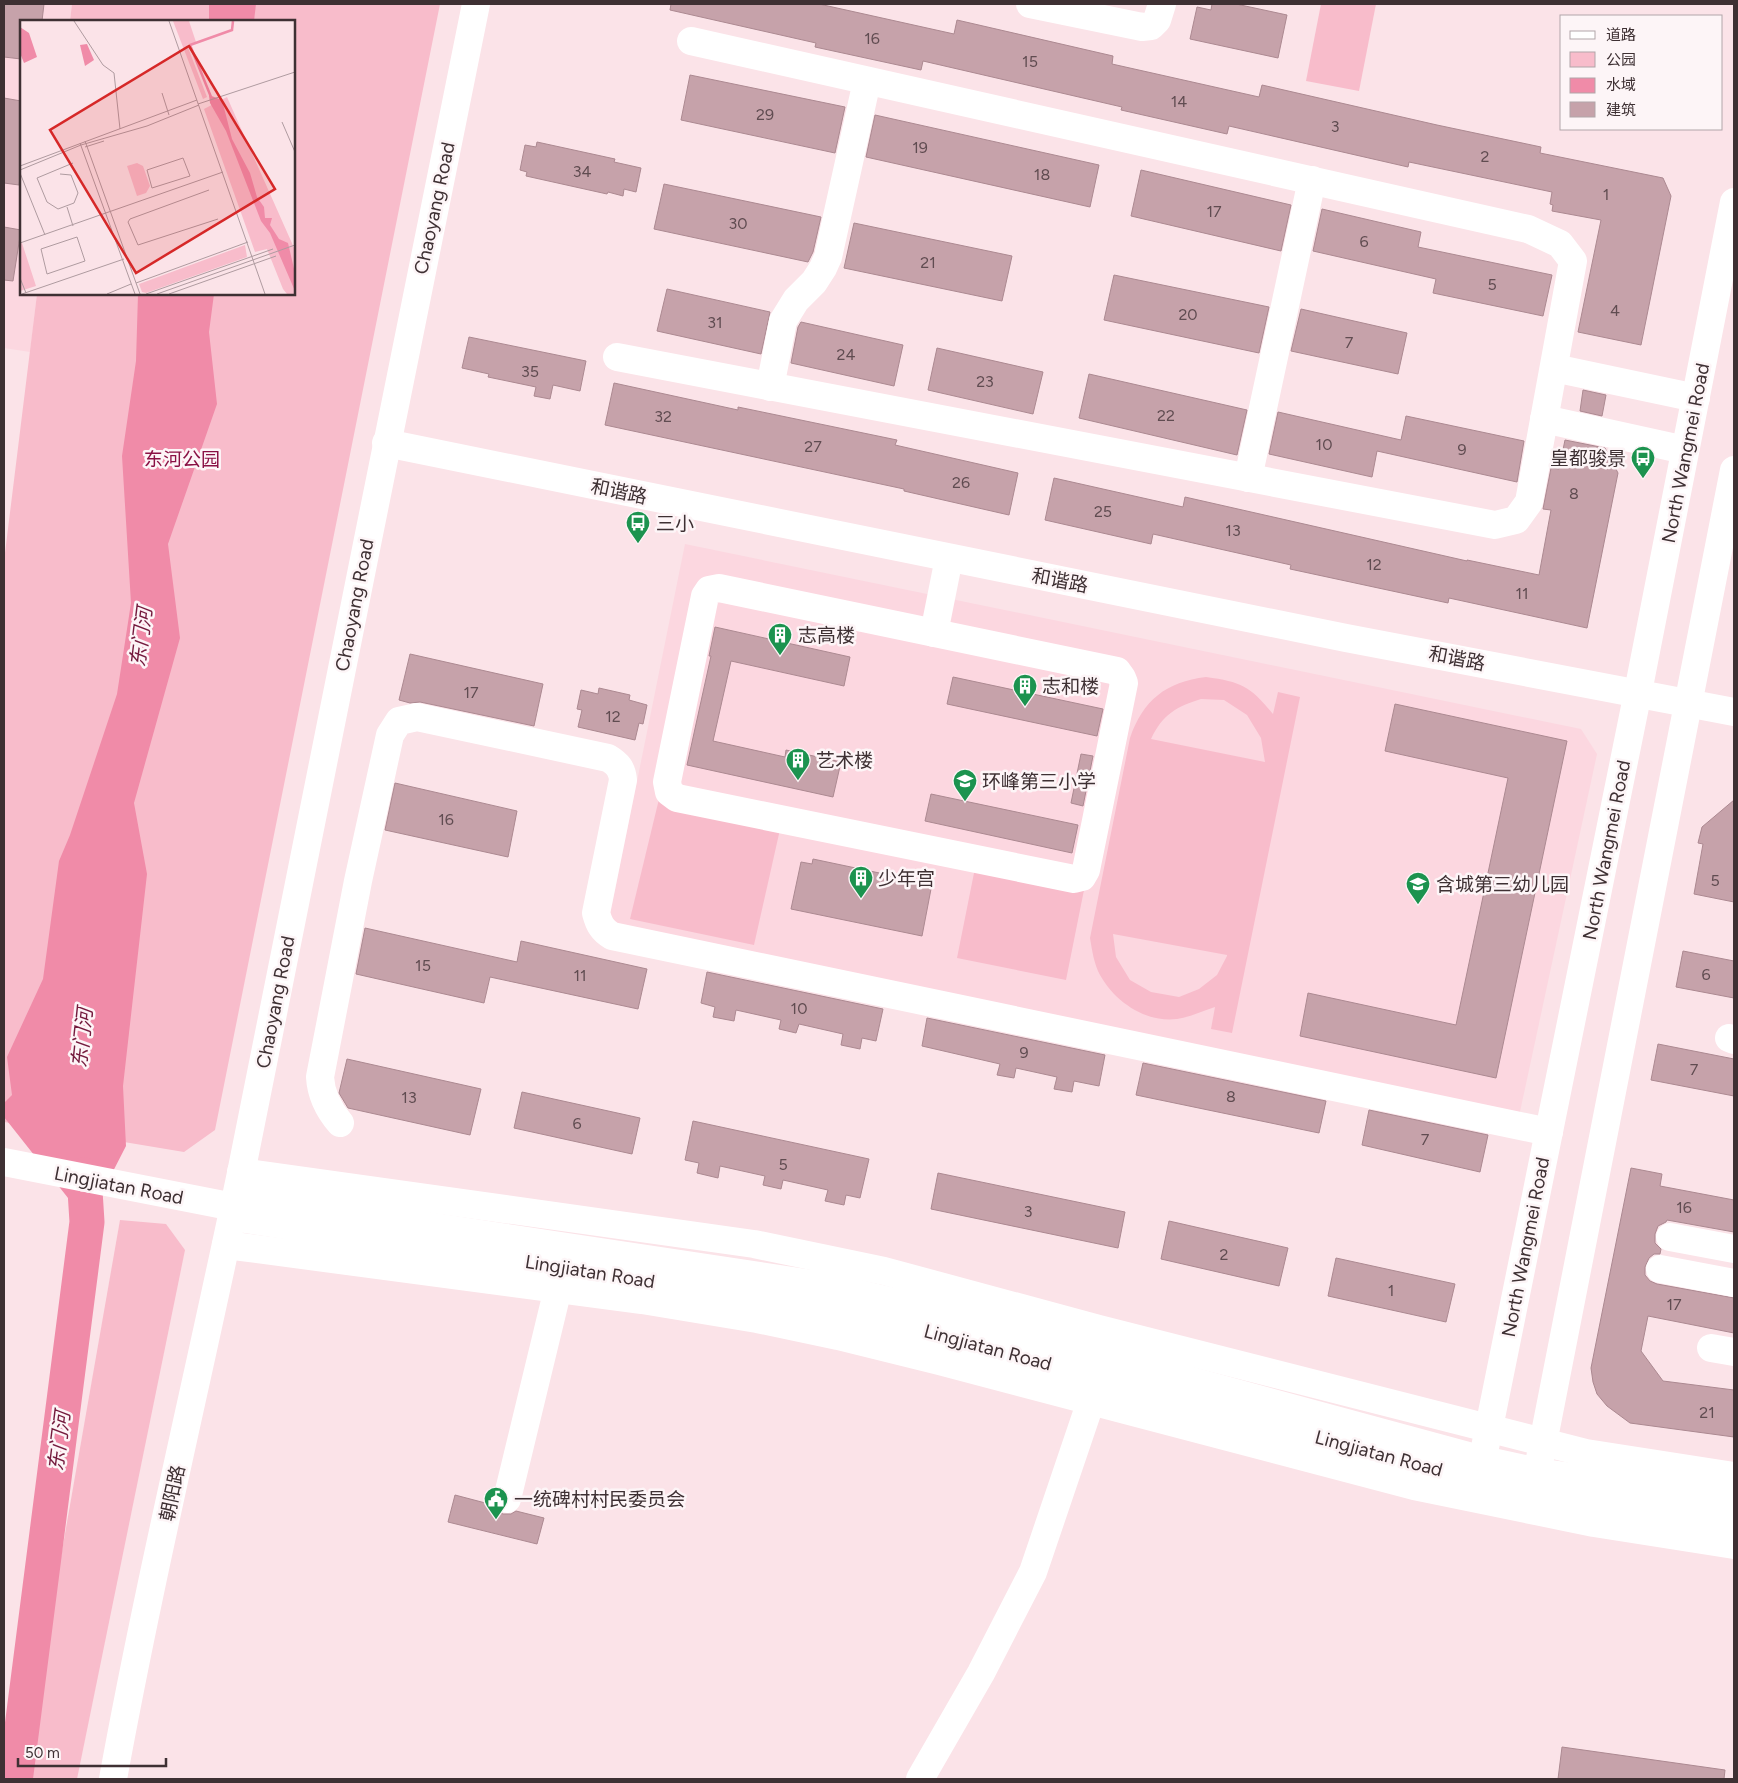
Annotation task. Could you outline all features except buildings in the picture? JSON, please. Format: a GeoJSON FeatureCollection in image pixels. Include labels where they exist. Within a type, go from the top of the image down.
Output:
{"type":"FeatureCollection","features":[{"type":"Feature","properties":{"kind":"street","name":"Chaoyang Road"},"geometry":{"type":"LineString","coordinates":[[235,1198],[476,4]]}},
{"type":"Feature","properties":{"kind":"street"},"geometry":{"type":"LineString","coordinates":[[1030,4],[1142,27],[1151,26],[1157,20],[1162,4]]}},
{"type":"Feature","properties":{"kind":"street"},"geometry":{"type":"LineString","coordinates":[[617,357],[1495,525],[1516,520],[1529,502],[1573,261],[1560,244],[1528,229],[691,41]]}},
{"type":"Feature","properties":{"kind":"street"},"geometry":{"type":"LineString","coordinates":[[770,386],[783,321],[796,300],[814,282],[828,257],[867,81]]}},
{"type":"Feature","properties":{"kind":"street"},"geometry":{"type":"LineString","coordinates":[[1248,478],[1312,180]]}},
{"type":"Feature","properties":{"kind":"street","name":"North Wangmei Road"},"geometry":{"type":"LineString","coordinates":[[1479,1480],[1638,692],[1734,202]]}},
{"type":"Feature","properties":{"kind":"street"},"geometry":{"type":"LineString","coordinates":[[1554,368],[1696,398]]}},
{"type":"Feature","properties":{"kind":"street"},"geometry":{"type":"LineString","coordinates":[[1544,419],[1685,450]]}},
{"type":"Feature","properties":{"kind":"street","name":"和谐路"},"geometry":{"type":"LineString","coordinates":[[386,443],[1346,638],[1638,692],[1734,712]]}},
{"type":"Feature","properties":{"kind":"street"},"geometry":{"type":"LineString","coordinates":[[1534,1491],[1734,470]]}},
{"type":"Feature","properties":{"kind":"street"},"geometry":{"type":"LineString","coordinates":[[934,633],[949,558]]}},
{"type":"Feature","properties":{"kind":"street"},"geometry":{"type":"LineString","coordinates":[[719,588],[934,633],[1117,671],[1122,678],[1124,683],[1086,870],[1082,877],[1074,879],[758,815],[677,798],[669,792],[667,782],[705,596],[709,590],[719,588]]}},
{"type":"Feature","properties":{"kind":"street"},"geometry":{"type":"LineString","coordinates":[[340,1123],[326,1103],[321,1091],[320,1077],[358,881],[390,735],[399,721],[417,717],[608,758],[616,763],[622,770],[623,780],[596,913],[604,931],[612,936],[1549,1132]]}},
{"type":"Feature","properties":{"kind":"street","name":"Lingjiatan Road"},"geometry":{"type":"LineString","coordinates":[[4,1162],[122,1185],[235,1198],[825,1286],[949,1315],[1479,1480]]}},
{"type":"Feature","properties":{"kind":"street"},"geometry":{"type":"LineString","coordinates":[[235,1198],[763,1246],[884,1272],[1098,1330],[1586,1453],[1734,1476]]}},
{"type":"Feature","properties":{"kind":"street","name":"Lingjiatan Road"},"geometry":{"type":"LineString","coordinates":[[235,1198],[560,1278],[821,1306],[944,1334],[1479,1480],[1534,1491],[1734,1522]]}},
{"type":"Feature","properties":{"kind":"street","name":"朝阳路"},"geometry":{"type":"LineString","coordinates":[[113,1779],[129,1692],[235,1198]]}},
{"type":"Feature","properties":{"kind":"street"},"geometry":{"type":"LineString","coordinates":[[1670,1238],[1734,1249]]}},
{"type":"Feature","properties":{"kind":"street"},"geometry":{"type":"LineString","coordinates":[[226,1245],[560,1278],[642,1300],[766,1321],[939,1361],[1414,1486],[1479,1480],[1534,1491],[1594,1523],[1734,1545]]}},
{"type":"Feature","properties":{"kind":"street"},"geometry":{"type":"LineString","coordinates":[[1660,1269],[1734,1283]]}},
{"type":"Feature","properties":{"kind":"street"},"geometry":{"type":"LineString","coordinates":[[507,1499],[560,1278]]}},
{"type":"Feature","properties":{"kind":"street"},"geometry":{"type":"LineString","coordinates":[[920,1779],[981,1673],[1033,1572],[1091,1401]]}},
{"type":"Feature","properties":{"kind":"street","name":"Lingjiatan Road"},"geometry":{"type":"LineString","coordinates":[[1534,1491],[1734,1502]]}},
{"type":"Feature","properties":{"kind":"shaded area"},"geometry":{"type":"Polygon","coordinates":[[[4,4],[72,4],[70,20],[20,20],[20,295],[37,295],[30,352],[4,348],[4,4]]]}},
{"type":"Feature","properties":{"kind":"shaded area","name":"环峰第三小学"},"geometry":{"type":"Polygon","coordinates":[[[685,544],[1581,729],[1597,754],[1518,1121],[608,925],[685,544]]]}},
{"type":"Feature","properties":{"kind":"green space","name":"东河公园"},"geometry":{"type":"Polygon","coordinates":[[[72,4],[440,4],[215,1130],[184,1152],[4,1122],[4,561],[37,295],[295,295],[295,20],[70,20],[72,4]]]}},
{"type":"Feature","properties":{"kind":"green space"},"geometry":{"type":"Polygon","coordinates":[[[1321,4],[1376,4],[1359,91],[1306,81],[1321,4]]]}},
{"type":"Feature","properties":{"kind":"green space"},"geometry":{"type":"Polygon","coordinates":[[[1206,677],[1228,681],[1244,687],[1258,697],[1273,714],[1278,692],[1300,697],[1232,1033],[1211,1029],[1215,1007],[1177,1019],[1154,1018],[1132,1009],[1114,994],[1100,975],[1090,938],[1130,738],[1135,725],[1149,703],[1158,695],[1168,688],[1192,679],[1206,677]],[[1201,699],[1184,705],[1166,717],[1160,723],[1151,739],[1265,762],[1261,738],[1247,715],[1224,700],[1201,699]],[[1113,934],[1116,957],[1130,980],[1151,992],[1179,997],[1199,989],[1217,975],[1227,956],[1227,955],[1113,934]]]}},
{"type":"Feature","properties":{"kind":"green space"},"geometry":{"type":"Polygon","coordinates":[[[659,799],[781,825],[754,945],[630,919],[659,799]]]}},
{"type":"Feature","properties":{"kind":"green space"},"geometry":{"type":"Polygon","coordinates":[[[976,863],[1085,885],[1066,980],[957,958],[976,863]]]}},
{"type":"Feature","properties":{"kind":"green space"},"geometry":{"type":"Polygon","coordinates":[[[120,1220],[166,1224],[185,1250],[77,1779],[22,1779],[120,1220]]]}},
{"type":"Feature","properties":{"kind":"water"},"geometry":{"type":"Polygon","coordinates":[[[209,4],[256,4],[254,20],[209,20],[209,4]]]}},
{"type":"Feature","properties":{"kind":"water"},"geometry":{"type":"Polygon","coordinates":[[[138,295],[214,295],[209,332],[217,404],[168,544],[180,638],[134,803],[147,874],[123,1086],[126,1146],[87,1222],[4,1117],[4,1103],[12,1095],[7,1057],[43,979],[59,861],[70,835],[117,694],[131,603],[122,456],[136,361],[138,295]]]}},
{"type":"Feature","properties":{"kind":"waterway","name":"东门河"},"geometry":{"type":"LineString","coordinates":[[8,1779],[16,1774],[87,1222],[84,1175]]}},
{"type":"Feature","properties":{"kind":"place","name":"皇都骏景"},"geometry":{"type":"Point","coordinates":[1643,479]}},
{"type":"Feature","properties":{"kind":"place","name":"三小"},"geometry":{"type":"Point","coordinates":[638,544]}},
{"type":"Feature","properties":{"kind":"place","name":"志高楼"},"geometry":{"type":"Point","coordinates":[780,656]}},
{"type":"Feature","properties":{"kind":"place","name":"志和楼"},"geometry":{"type":"Point","coordinates":[1025,707]}},
{"type":"Feature","properties":{"kind":"place","name":"艺术楼"},"geometry":{"type":"Point","coordinates":[798,781]}},
{"type":"Feature","properties":{"kind":"place","name":"环峰第三小学"},"geometry":{"type":"Point","coordinates":[965,802]}},
{"type":"Feature","properties":{"kind":"place","name":"少年宫"},"geometry":{"type":"Point","coordinates":[861,899]}},
{"type":"Feature","properties":{"kind":"place","name":"含城第三幼儿园"},"geometry":{"type":"Point","coordinates":[1418,905]}},
{"type":"Feature","properties":{"kind":"place","name":"一统碑村村民委员会"},"geometry":{"type":"Point","coordinates":[496,1520]}}]}
